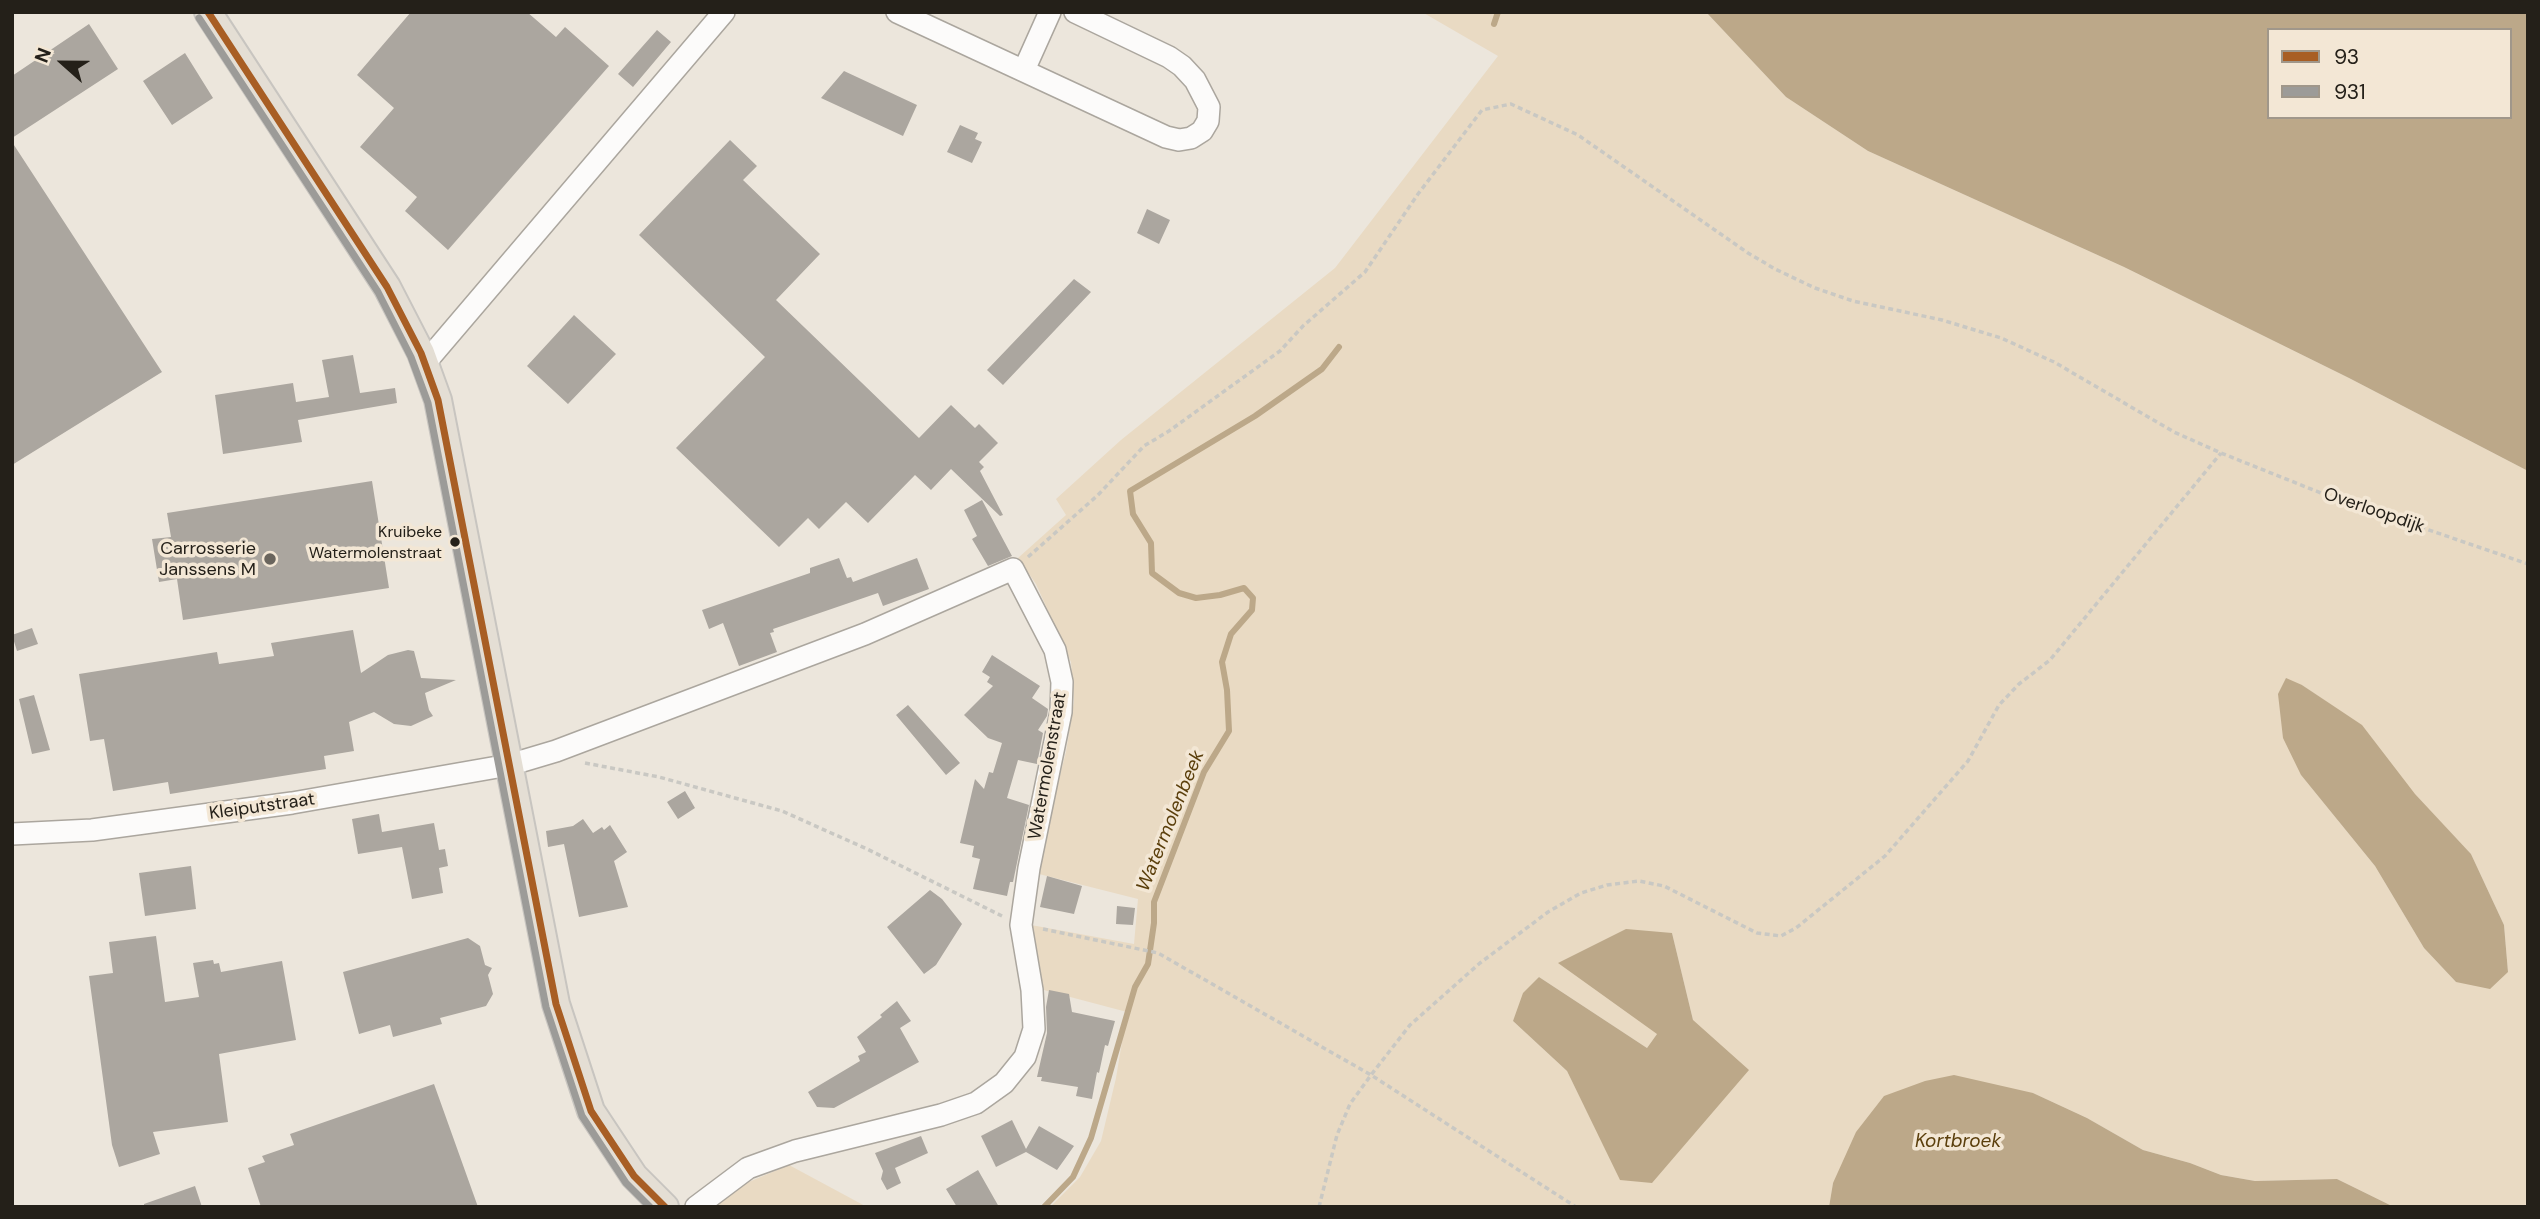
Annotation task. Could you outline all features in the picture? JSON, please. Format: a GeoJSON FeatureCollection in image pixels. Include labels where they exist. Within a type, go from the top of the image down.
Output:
{"type":"FeatureCollection","features":[{"type":"Feature","properties":{"kind":"main road"},"geometry":{"type":"LineString","coordinates":[[208,12],[387,287],[425,363],[438,400],[556,1004],[591,1111],[635,1176],[665,1207]]}},
{"type":"Feature","properties":{"kind":"street"},"geometry":{"type":"LineString","coordinates":[[425,363],[724,12]]}},
{"type":"Feature","properties":{"kind":"street"},"geometry":{"type":"LineString","coordinates":[[897,12],[1166,136],[1179,141],[1202,131],[1208,121],[1209,107],[1195,80],[1182,66],[1169,57],[1075,12]]}},
{"type":"Feature","properties":{"kind":"street"},"geometry":{"type":"LineString","coordinates":[[1024,70],[1050,12]]}},
{"type":"Feature","properties":{"kind":"street"},"geometry":{"type":"LineString","coordinates":[[509,765],[556,751],[865,634],[1013,569]]}},
{"type":"Feature","properties":{"kind":"street","name":"Watermolenstraat"},"geometry":{"type":"LineString","coordinates":[[696,1207],[748,1168],[796,1151],[941,1115],[976,1103],[1004,1083],[1025,1057],[1034,1029],[1032,990],[1021,925],[1029,868],[1061,712],[1062,682],[1055,650],[1013,569]]}},
{"type":"Feature","properties":{"kind":"street","name":"Kleiputstraat"},"geometry":{"type":"LineString","coordinates":[[12,834],[92,830],[292,803],[509,765]]}},
{"type":"Feature","properties":{"kind":"path","name":"Overloopdijk"},"geometry":{"type":"LineString","coordinates":[[1013,569],[1098,495],[1144,446],[1280,351],[1303,326],[1365,272],[1418,194],[1482,110],[1511,104],[1578,135],[1748,253],[1815,288],[1853,301],[1942,320],[2001,338],[2054,362],[2174,432],[2221,453],[2321,493],[2528,564]]}},
{"type":"Feature","properties":{"kind":"path"},"geometry":{"type":"LineString","coordinates":[[1319,1207],[1337,1135],[1350,1104],[1401,1036],[1480,963],[1548,912],[1581,893],[1606,885],[1639,881],[1664,886],[1757,933],[1781,936],[1796,928],[1885,856],[1968,761],[1999,705],[2018,684],[2050,660],[2221,453]]}},
{"type":"Feature","properties":{"kind":"path"},"geometry":{"type":"LineString","coordinates":[[583,762],[659,777],[782,811],[867,849],[1021,925],[1158,953],[1371,1075],[1576,1207]]}},
{"type":"Feature","properties":{"kind":"shaded area"},"geometry":{"type":"Polygon","coordinates":[[[1422,12],[1706,12],[1786,97],[1868,151],[2124,267],[2349,378],[2528,471],[2528,1207],[2394,1207],[2337,1179],[2255,1181],[2221,1175],[2143,1150],[2087,1118],[2033,1093],[1833,1183],[1829,1207],[1050,1207],[1080,1177],[1101,1141],[1116,1078],[1127,1012],[1040,989],[1031,925],[1134,944],[1138,899],[1035,873],[1066,752],[1074,701],[1071,662],[1036,584],[1018,558],[1066,515],[1056,499],[1121,440],[1335,268],[1498,56],[1422,12]],[[2302,685],[2301,775],[2375,866],[2424,948],[2456,982],[2508,972],[2504,925],[2471,854],[2325,701],[2302,685]],[[1672,933],[1657,1034],[1647,1048],[1539,977],[1513,1021],[1567,1071],[1621,1180],[1693,1020],[1672,933]]]}},
{"type":"Feature","properties":{"kind":"shaded area"},"geometry":{"type":"Polygon","coordinates":[[[789,1165],[867,1207],[710,1207],[715,1200],[744,1184],[789,1165]]]}},
{"type":"Feature","properties":{"kind":"water"},"geometry":{"type":"Polygon","coordinates":[[[1706,12],[2528,12],[2528,471],[2349,378],[2124,267],[1868,151],[1786,97],[1706,12]]]}},
{"type":"Feature","properties":{"kind":"water"},"geometry":{"type":"Polygon","coordinates":[[[2286,678],[2302,685],[2362,725],[2415,794],[2471,854],[2504,925],[2508,972],[2490,989],[2456,982],[2424,948],[2375,866],[2301,775],[2283,738],[2278,694],[2286,678]]]}},
{"type":"Feature","properties":{"kind":"water"},"geometry":{"type":"Polygon","coordinates":[[[1626,929],[1672,933],[1693,1020],[1749,1070],[1652,1183],[1620,1180],[1567,1071],[1513,1021],[1523,993],[1539,977],[1647,1048],[1657,1034],[1558,963],[1626,929]]]}},
{"type":"Feature","properties":{"kind":"water","name":"Kortbroek"},"geometry":{"type":"Polygon","coordinates":[[[1954,1075],[2033,1093],[2087,1118],[2143,1150],[2221,1175],[2255,1181],[2337,1179],[2394,1207],[1829,1207],[1833,1183],[1856,1132],[1884,1096],[1925,1081],[1954,1075]]]}},
{"type":"Feature","properties":{"kind":"building"},"geometry":{"type":"Polygon","coordinates":[[[411,12],[527,12],[556,37],[565,27],[609,66],[448,250],[405,211],[417,197],[360,147],[394,108],[357,75],[411,12]]]}},
{"type":"Feature","properties":{"kind":"building"},"geometry":{"type":"Polygon","coordinates":[[[89,24],[118,69],[12,138],[12,76],[89,24]]]}},
{"type":"Feature","properties":{"kind":"building"},"geometry":{"type":"Polygon","coordinates":[[[657,30],[671,42],[633,87],[618,74],[657,30]]]}},
{"type":"Feature","properties":{"kind":"building"},"geometry":{"type":"Polygon","coordinates":[[[185,53],[213,98],[172,125],[143,81],[185,53]]]}},
{"type":"Feature","properties":{"kind":"building"},"geometry":{"type":"Polygon","coordinates":[[[844,71],[917,105],[903,136],[821,98],[844,71]]]}},
{"type":"Feature","properties":{"kind":"building"},"geometry":{"type":"Polygon","coordinates":[[[960,125],[978,133],[975,139],[982,142],[972,163],[947,152],[960,125]]]}},
{"type":"Feature","properties":{"kind":"building"},"geometry":{"type":"Polygon","coordinates":[[[730,140],[757,166],[743,180],[820,254],[776,300],[919,438],[951,405],[975,428],[979,424],[998,443],[979,462],[984,467],[980,471],[1003,515],[1000,516],[951,469],[931,490],[915,475],[868,523],[846,502],[819,529],[808,518],[779,547],[676,448],[765,357],[639,235],[730,140]]]}},
{"type":"Feature","properties":{"kind":"building"},"geometry":{"type":"Polygon","coordinates":[[[12,142],[162,372],[12,465],[12,142]]]}},
{"type":"Feature","properties":{"kind":"building"},"geometry":{"type":"Polygon","coordinates":[[[1147,209],[1170,220],[1159,244],[1137,233],[1147,209]]]}},
{"type":"Feature","properties":{"kind":"building"},"geometry":{"type":"Polygon","coordinates":[[[1074,279],[1091,292],[1003,385],[987,370],[1074,279]]]}},
{"type":"Feature","properties":{"kind":"building"},"geometry":{"type":"Polygon","coordinates":[[[574,315],[616,354],[568,404],[527,366],[574,315]]]}},
{"type":"Feature","properties":{"kind":"building"},"geometry":{"type":"Polygon","coordinates":[[[353,355],[360,393],[395,388],[397,403],[298,420],[302,442],[223,454],[215,395],[293,383],[296,402],[329,397],[322,360],[353,355]]]}},
{"type":"Feature","properties":{"kind":"building","name":"Carrosserie Janssens M"},"geometry":{"type":"Polygon","coordinates":[[[372,481],[389,588],[183,620],[177,579],[159,582],[152,539],[171,537],[167,513],[372,481]]]}},
{"type":"Feature","properties":{"kind":"building"},"geometry":{"type":"Polygon","coordinates":[[[982,500],[1012,556],[988,566],[972,539],[977,536],[964,510],[982,500]]]}},
{"type":"Feature","properties":{"kind":"building"},"geometry":{"type":"Polygon","coordinates":[[[839,558],[847,578],[851,577],[853,582],[917,558],[929,589],[883,606],[878,593],[773,629],[774,632],[770,633],[777,652],[739,666],[723,623],[709,629],[702,610],[810,573],[810,568],[839,558]]]}},
{"type":"Feature","properties":{"kind":"building"},"geometry":{"type":"Polygon","coordinates":[[[32,628],[38,644],[17,651],[12,635],[32,628]]]}},
{"type":"Feature","properties":{"kind":"building"},"geometry":{"type":"Polygon","coordinates":[[[353,630],[361,673],[388,655],[408,650],[414,651],[421,678],[456,680],[425,693],[433,716],[411,726],[394,724],[374,712],[349,722],[354,751],[324,756],[326,769],[170,794],[168,782],[113,791],[104,739],[90,741],[79,674],[217,652],[219,664],[274,656],[271,643],[353,630]]]}},
{"type":"Feature","properties":{"kind":"building"},"geometry":{"type":"Polygon","coordinates":[[[992,655],[1040,686],[1032,698],[1048,709],[1047,716],[1038,730],[1043,733],[1037,764],[1018,760],[1007,798],[1029,805],[1013,882],[1010,882],[1007,896],[973,889],[980,859],[972,857],[974,846],[960,843],[975,779],[984,789],[989,772],[993,773],[1002,743],[988,738],[964,715],[993,686],[987,682],[990,677],[982,672],[992,655]]]}},
{"type":"Feature","properties":{"kind":"building"},"geometry":{"type":"Polygon","coordinates":[[[34,695],[50,750],[32,754],[19,699],[34,695]]]}},
{"type":"Feature","properties":{"kind":"building"},"geometry":{"type":"Polygon","coordinates":[[[908,705],[960,763],[946,775],[896,715],[908,705]]]}},
{"type":"Feature","properties":{"kind":"building"},"geometry":{"type":"Polygon","coordinates":[[[685,791],[695,808],[678,819],[667,802],[685,791]]]}},
{"type":"Feature","properties":{"kind":"building"},"geometry":{"type":"Polygon","coordinates":[[[379,814],[382,832],[434,823],[439,850],[445,849],[448,866],[439,868],[443,893],[412,899],[402,847],[358,854],[352,819],[379,814]]]}},
{"type":"Feature","properties":{"kind":"building"},"geometry":{"type":"Polygon","coordinates":[[[583,819],[593,833],[610,825],[627,852],[614,861],[628,907],[579,917],[564,844],[548,847],[546,831],[573,826],[583,819]]]}},
{"type":"Feature","properties":{"kind":"building"},"geometry":{"type":"Polygon","coordinates":[[[191,866],[196,909],[145,916],[139,873],[191,866]]]}},
{"type":"Feature","properties":{"kind":"building"},"geometry":{"type":"Polygon","coordinates":[[[1047,876],[1082,886],[1074,914],[1040,907],[1047,876]]]}},
{"type":"Feature","properties":{"kind":"building"},"geometry":{"type":"Polygon","coordinates":[[[930,890],[942,899],[962,924],[936,965],[924,974],[887,927],[930,890]]]}},
{"type":"Feature","properties":{"kind":"building"},"geometry":{"type":"Polygon","coordinates":[[[1117,906],[1135,908],[1133,925],[1116,924],[1117,906]]]}},
{"type":"Feature","properties":{"kind":"building"},"geometry":{"type":"Polygon","coordinates":[[[156,936],[165,1002],[199,997],[193,963],[213,960],[214,964],[219,963],[221,972],[282,961],[296,1040],[219,1054],[228,1122],[153,1132],[160,1154],[119,1167],[112,1145],[89,976],[113,973],[109,942],[156,936]]]}},
{"type":"Feature","properties":{"kind":"building"},"geometry":{"type":"Polygon","coordinates":[[[468,938],[480,946],[485,965],[492,968],[488,975],[493,994],[486,1006],[440,1018],[442,1024],[393,1037],[390,1025],[359,1034],[343,972],[468,938]]]}},
{"type":"Feature","properties":{"kind":"building"},"geometry":{"type":"Polygon","coordinates":[[[1049,990],[1069,994],[1072,1012],[1115,1021],[1108,1046],[1105,1045],[1099,1073],[1097,1072],[1092,1099],[1076,1096],[1078,1087],[1041,1081],[1042,1077],[1037,1077],[1047,1033],[1046,1007],[1049,990]]]}},
{"type":"Feature","properties":{"kind":"building"},"geometry":{"type":"Polygon","coordinates":[[[897,1001],[911,1021],[900,1028],[919,1062],[834,1108],[817,1107],[808,1092],[860,1061],[858,1056],[866,1052],[857,1037],[897,1001]]]}},
{"type":"Feature","properties":{"kind":"building"},"geometry":{"type":"Polygon","coordinates":[[[434,1084],[478,1207],[261,1207],[248,1168],[265,1162],[262,1156],[294,1145],[290,1134],[434,1084]]]}},
{"type":"Feature","properties":{"kind":"building"},"geometry":{"type":"Polygon","coordinates":[[[1012,1120],[1026,1149],[1039,1126],[1074,1146],[1057,1170],[1026,1152],[996,1167],[981,1136],[1012,1120]]]}},
{"type":"Feature","properties":{"kind":"building"},"geometry":{"type":"Polygon","coordinates":[[[921,1136],[928,1153],[895,1168],[901,1183],[887,1190],[881,1179],[883,1171],[875,1153],[921,1136]]]}},
{"type":"Feature","properties":{"kind":"building"},"geometry":{"type":"Polygon","coordinates":[[[978,1170],[999,1207],[957,1207],[946,1189],[978,1170]]]}},
{"type":"Feature","properties":{"kind":"building"},"geometry":{"type":"Polygon","coordinates":[[[195,1186],[202,1207],[144,1207],[144,1204],[195,1186]]]}},
{"type":"Feature","properties":{"kind":"waterway","name":"Watermolenbeek"},"geometry":{"type":"LineString","coordinates":[[1494,24],[1498,12]]}},
{"type":"Feature","properties":{"kind":"waterway","name":"Watermolenbeek"},"geometry":{"type":"LineString","coordinates":[[1044,1207],[1073,1177],[1091,1138],[1135,987],[1148,964],[1154,902],[1204,772],[1229,731],[1227,690],[1222,662],[1231,634],[1252,610],[1253,598],[1244,588],[1196,598],[1179,593],[1152,573],[1151,543],[1133,514],[1130,491],[1255,416],[1322,369],[1339,347]]}},
{"type":"Feature","properties":{"kind":"transit line","name":"93"},"geometry":{"type":"LineString","coordinates":[[208,12],[387,287],[421,353],[438,400],[556,1004],[591,1111],[634,1176],[665,1207]]}},
{"type":"Feature","properties":{"kind":"transit line","name":"931"},"geometry":{"type":"LineString","coordinates":[[199,18],[378,292],[411,357],[428,403],[546,1007],[582,1116],[626,1183],[650,1207]]}},
{"type":"Feature","properties":{"kind":"place","name":"Kruibeke Watermolenstraat"},"geometry":{"type":"Point","coordinates":[455,542]}},
{"type":"Feature","properties":{"kind":"place","name":"Carrosserie Janssens M"},"geometry":{"type":"Point","coordinates":[270,559]}}]}
